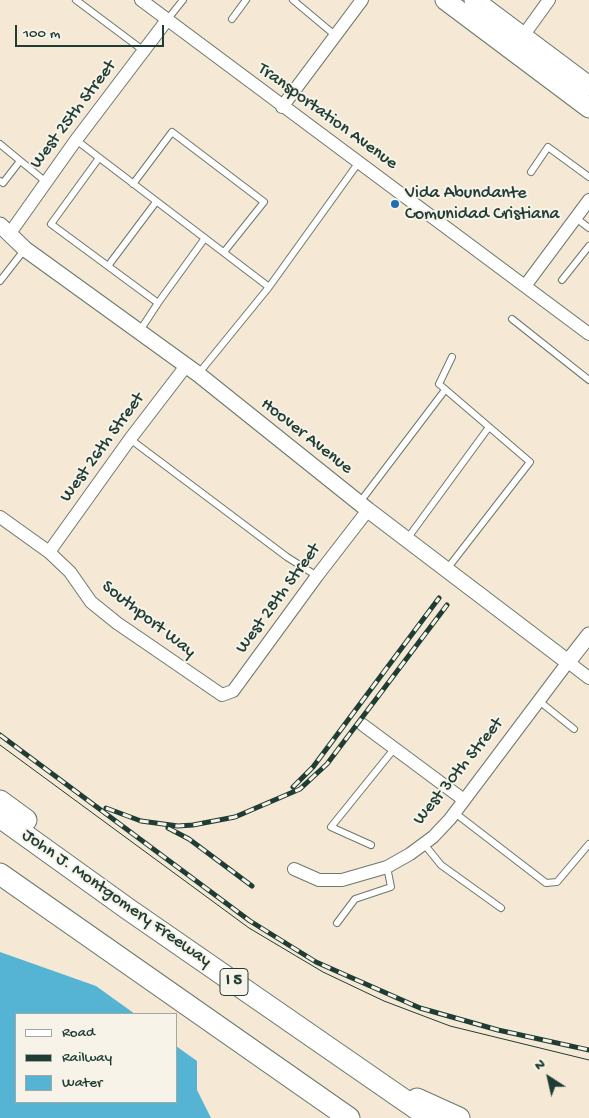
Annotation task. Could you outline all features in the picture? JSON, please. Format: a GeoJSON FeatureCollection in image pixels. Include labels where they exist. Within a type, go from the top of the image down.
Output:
{"type":"FeatureCollection","features":[{"type":"Feature","properties":{"kind":"highway"},"geometry":{"type":"LineString","coordinates":[[0,801],[28,821],[128,909]]}},
{"type":"Feature","properties":{"kind":"highway","name":"John J. Montgomery Freeway"},"geometry":{"type":"LineString","coordinates":[[0,817],[128,909],[430,1118]]}},
{"type":"Feature","properties":{"kind":"highway","name":"I 5"},"geometry":{"type":"LineString","coordinates":[[6,878],[346,1116]]}},
{"type":"Feature","properties":{"kind":"highway"},"geometry":{"type":"LineString","coordinates":[[376,1080],[459,1118]]}},
{"type":"Feature","properties":{"kind":"main road"},"geometry":{"type":"LineString","coordinates":[[445,0],[589,108]]}},
{"type":"Feature","properties":{"kind":"main road"},"geometry":{"type":"LineString","coordinates":[[474,0],[589,86]]}},
{"type":"Feature","properties":{"kind":"street","name":"Transportation Avenue"},"geometry":{"type":"LineString","coordinates":[[141,0],[589,334]]}},
{"type":"Feature","properties":{"kind":"street"},"geometry":{"type":"LineString","coordinates":[[282,106],[362,0]]}},
{"type":"Feature","properties":{"kind":"street"},"geometry":{"type":"LineString","coordinates":[[523,36],[549,0]]}},
{"type":"Feature","properties":{"kind":"street","name":"West 25th Street"},"geometry":{"type":"LineString","coordinates":[[5,229],[46,182],[167,20]]}},
{"type":"Feature","properties":{"kind":"street"},"geometry":{"type":"LineString","coordinates":[[525,286],[589,200]]}},
{"type":"Feature","properties":{"kind":"street","name":"Hoover Avenue"},"geometry":{"type":"LineString","coordinates":[[5,229],[25,249],[192,370],[406,540],[589,678]]}},
{"type":"Feature","properties":{"kind":"street","name":"West 26th Street"},"geometry":{"type":"LineString","coordinates":[[49,552],[130,439],[192,370]]}},
{"type":"Feature","properties":{"kind":"street","name":"West 28th Street"},"geometry":{"type":"LineString","coordinates":[[212,690],[222,695],[233,691],[317,576],[364,506]]}},
{"type":"Feature","properties":{"kind":"street","name":"Southport Way"},"geometry":{"type":"LineString","coordinates":[[0,517],[49,552],[70,572],[92,602],[116,623],[212,690]]}},
{"type":"Feature","properties":{"kind":"street","name":"West 30th Street"},"geometry":{"type":"LineString","coordinates":[[294,869],[319,880],[342,880],[387,867],[424,844],[455,813],[589,634]]}},
{"type":"Feature","properties":{"kind":"street"},"geometry":{"type":"LineString","coordinates":[[363,726],[464,800]]}},
{"type":"Feature","properties":{"kind":"lane"},"geometry":{"type":"LineString","coordinates":[[76,0],[144,51]]}},
{"type":"Feature","properties":{"kind":"lane"},"geometry":{"type":"LineString","coordinates":[[167,20],[183,0]]}},
{"type":"Feature","properties":{"kind":"lane"},"geometry":{"type":"LineString","coordinates":[[232,19],[246,0]]}},
{"type":"Feature","properties":{"kind":"lane"},"geometry":{"type":"LineString","coordinates":[[293,0],[336,36]]}},
{"type":"Feature","properties":{"kind":"lane"},"geometry":{"type":"LineString","coordinates":[[133,184],[172,132],[264,202],[224,252]]}},
{"type":"Feature","properties":{"kind":"lane"},"geometry":{"type":"LineString","coordinates":[[76,140],[269,287]]}},
{"type":"Feature","properties":{"kind":"lane"},"geometry":{"type":"LineString","coordinates":[[0,144],[46,182]]}},
{"type":"Feature","properties":{"kind":"lane"},"geometry":{"type":"LineString","coordinates":[[531,172],[548,146],[589,177]]}},
{"type":"Feature","properties":{"kind":"lane"},"geometry":{"type":"LineString","coordinates":[[99,158],[51,224],[158,303]]}},
{"type":"Feature","properties":{"kind":"lane"},"geometry":{"type":"LineString","coordinates":[[0,181],[3,183],[20,161]]}},
{"type":"Feature","properties":{"kind":"lane"},"geometry":{"type":"LineString","coordinates":[[192,370],[269,287],[359,162]]}},
{"type":"Feature","properties":{"kind":"lane"},"geometry":{"type":"LineString","coordinates":[[108,266],[156,202]]}},
{"type":"Feature","properties":{"kind":"lane"},"geometry":{"type":"LineString","coordinates":[[576,218],[589,228]]}},
{"type":"Feature","properties":{"kind":"lane"},"geometry":{"type":"LineString","coordinates":[[139,332],[205,238]]}},
{"type":"Feature","properties":{"kind":"lane"},"geometry":{"type":"LineString","coordinates":[[562,280],[589,246]]}},
{"type":"Feature","properties":{"kind":"lane"},"geometry":{"type":"LineString","coordinates":[[0,280],[25,249]]}},
{"type":"Feature","properties":{"kind":"lane"},"geometry":{"type":"LineString","coordinates":[[512,318],[589,380]]}},
{"type":"Feature","properties":{"kind":"lane"},"geometry":{"type":"LineString","coordinates":[[446,570],[530,462],[438,384],[452,357]]}},
{"type":"Feature","properties":{"kind":"lane"},"geometry":{"type":"LineString","coordinates":[[364,506],[445,390]]}},
{"type":"Feature","properties":{"kind":"lane"},"geometry":{"type":"LineString","coordinates":[[406,540],[489,428]]}},
{"type":"Feature","properties":{"kind":"lane"},"geometry":{"type":"LineString","coordinates":[[130,439],[287,557],[317,576]]}},
{"type":"Feature","properties":{"kind":"lane"},"geometry":{"type":"LineString","coordinates":[[539,701],[574,729]]}},
{"type":"Feature","properties":{"kind":"lane"},"geometry":{"type":"LineString","coordinates":[[371,845],[331,827],[394,749]]}},
{"type":"Feature","properties":{"kind":"lane"},"geometry":{"type":"LineString","coordinates":[[455,813],[546,883],[557,882],[589,844]]}},
{"type":"Feature","properties":{"kind":"lane"},"geometry":{"type":"LineString","coordinates":[[424,844],[441,865],[501,908]]}},
{"type":"Feature","properties":{"kind":"lane"},"geometry":{"type":"LineString","coordinates":[[337,924],[355,899],[391,887],[387,867]]}},
{"type":"Feature","properties":{"kind":"water"},"geometry":{"type":"Polygon","coordinates":[[[0,952],[96,986],[134,1013],[15,1013],[15,1103],[178,1103],[178,1047],[197,1061],[197,1090],[211,1118],[0,1118],[0,952]]]}},
{"type":"Feature","properties":{"kind":"tram line"},"geometry":{"type":"LineString","coordinates":[[0,745],[249,928],[323,972],[384,1001],[450,1026],[589,1060]]}},
{"type":"Feature","properties":{"kind":"railway"},"geometry":{"type":"LineString","coordinates":[[293,787],[313,767],[439,598]]}},
{"type":"Feature","properties":{"kind":"railway"},"geometry":{"type":"LineString","coordinates":[[106,808],[141,821],[178,826],[193,825],[235,817],[300,789],[327,764],[447,605]]}},
{"type":"Feature","properties":{"kind":"railway"},"geometry":{"type":"LineString","coordinates":[[0,735],[250,921],[316,962],[420,1008],[498,1030],[589,1050]]}},
{"type":"Feature","properties":{"kind":"railway"},"geometry":{"type":"LineString","coordinates":[[168,828],[189,839],[252,886]]}},
{"type":"Feature","properties":{"kind":"place","name":"Vida Abundante Comunidad Cristiana"},"geometry":{"type":"Point","coordinates":[395,204]}}]}
